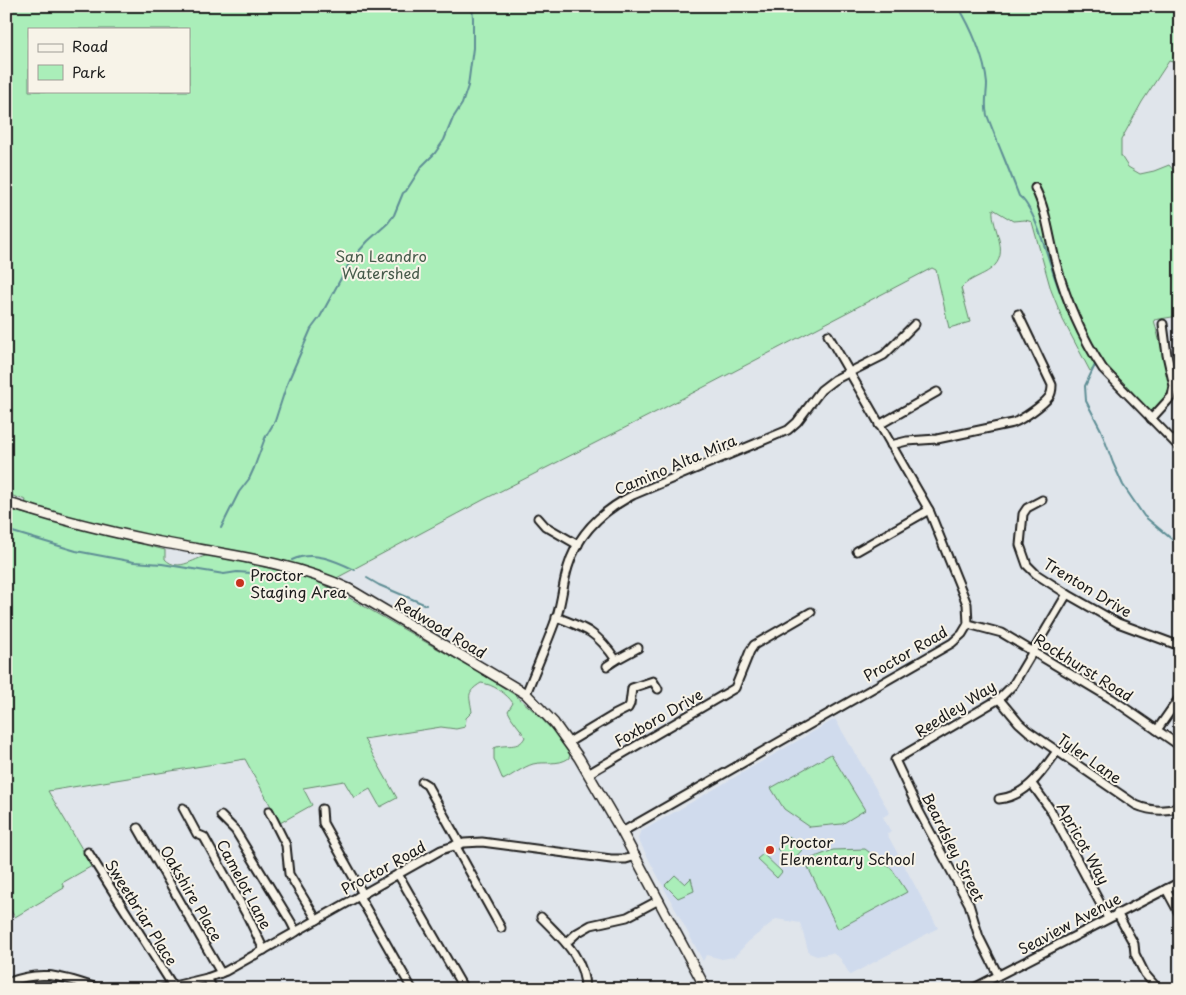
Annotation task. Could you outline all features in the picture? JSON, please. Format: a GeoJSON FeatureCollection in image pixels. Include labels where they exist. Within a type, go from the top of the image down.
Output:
{"type":"FeatureCollection","features":[{"type":"Feature","properties":{"kind":"main road","name":"Redwood Road"},"geometry":{"type":"LineString","coordinates":[[6,502],[149,540],[287,566],[331,581],[349,589],[526,694],[554,722],[569,742],[636,856],[706,989]]}},
{"type":"Feature","properties":{"kind":"street"},"geometry":{"type":"LineString","coordinates":[[1035,188],[1041,200],[1067,299],[1089,344],[1103,369],[1180,448]]}},
{"type":"Feature","properties":{"kind":"street"},"geometry":{"type":"LineString","coordinates":[[891,445],[907,440],[938,439],[1013,423],[1020,420],[1048,398],[1052,392],[1052,385],[1018,314]]}},
{"type":"Feature","properties":{"kind":"street","name":"Camino Alta Mira"},"geometry":{"type":"LineString","coordinates":[[526,694],[556,617],[568,568],[578,545],[594,522],[618,503],[788,430],[797,422],[821,390],[884,354],[915,324]]}},
{"type":"Feature","properties":{"kind":"street"},"geometry":{"type":"LineString","coordinates":[[1151,419],[1172,396],[1174,386],[1163,324]]}},
{"type":"Feature","properties":{"kind":"street","name":"Proctor Road"},"geometry":{"type":"LineString","coordinates":[[622,832],[952,643],[962,634],[968,624],[967,604],[929,510],[848,373],[828,335]]}},
{"type":"Feature","properties":{"kind":"street"},"geometry":{"type":"LineString","coordinates":[[879,425],[936,392]]}},
{"type":"Feature","properties":{"kind":"street","name":"Trenton Drive"},"geometry":{"type":"LineString","coordinates":[[1042,500],[1027,508],[1023,514],[1020,545],[1027,565],[1036,574],[1067,594],[1125,626],[1180,646]]}},
{"type":"Feature","properties":{"kind":"street"},"geometry":{"type":"LineString","coordinates":[[857,551],[929,510]]}},
{"type":"Feature","properties":{"kind":"street"},"geometry":{"type":"LineString","coordinates":[[538,518],[545,526],[578,545]]}},
{"type":"Feature","properties":{"kind":"street","name":"Reedley Way"},"geometry":{"type":"LineString","coordinates":[[895,760],[999,699],[1013,685],[1067,594]]}},
{"type":"Feature","properties":{"kind":"street","name":"Foxboro Drive"},"geometry":{"type":"LineString","coordinates":[[588,774],[735,688],[754,645],[811,612]]}},
{"type":"Feature","properties":{"kind":"street"},"geometry":{"type":"LineString","coordinates":[[556,617],[576,624],[595,634],[616,660]]}},
{"type":"Feature","properties":{"kind":"street","name":"Rockhurst Road"},"geometry":{"type":"LineString","coordinates":[[968,624],[999,632],[1095,689],[1180,746]]}},
{"type":"Feature","properties":{"kind":"street"},"geometry":{"type":"LineString","coordinates":[[607,666],[638,648]]}},
{"type":"Feature","properties":{"kind":"street"},"geometry":{"type":"LineString","coordinates":[[569,742],[628,708],[634,686],[653,681],[658,690]]}},
{"type":"Feature","properties":{"kind":"street"},"geometry":{"type":"LineString","coordinates":[[1157,730],[1180,697]]}},
{"type":"Feature","properties":{"kind":"street","name":"Tyler Lane"},"geometry":{"type":"LineString","coordinates":[[999,699],[1018,723],[1136,804],[1154,810],[1164,810],[1180,806]]}},
{"type":"Feature","properties":{"kind":"street"},"geometry":{"type":"LineString","coordinates":[[999,799],[1017,794],[1032,784],[1057,751]]}},
{"type":"Feature","properties":{"kind":"street","name":"Beardsley Street"},"geometry":{"type":"LineString","coordinates":[[895,760],[920,813],[969,904],[979,937],[998,975]]}},
{"type":"Feature","properties":{"kind":"street"},"geometry":{"type":"LineString","coordinates":[[422,782],[427,785],[501,928]]}},
{"type":"Feature","properties":{"kind":"street","name":"Apricot Way"},"geometry":{"type":"LineString","coordinates":[[1032,784],[1050,809],[1108,918]]}},
{"type":"Feature","properties":{"kind":"street","name":"Camelot Lane"},"geometry":{"type":"LineString","coordinates":[[183,808],[197,834],[204,837],[264,950]]}},
{"type":"Feature","properties":{"kind":"street"},"geometry":{"type":"LineString","coordinates":[[322,809],[323,823],[412,989]]}},
{"type":"Feature","properties":{"kind":"street"},"geometry":{"type":"LineString","coordinates":[[269,811],[286,845],[290,874],[317,920]]}},
{"type":"Feature","properties":{"kind":"street"},"geometry":{"type":"LineString","coordinates":[[221,816],[235,830],[296,932]]}},
{"type":"Feature","properties":{"kind":"street","name":"Oakshire Place"},"geometry":{"type":"LineString","coordinates":[[138,828],[221,973]]}},
{"type":"Feature","properties":{"kind":"street","name":"Proctor Road"},"geometry":{"type":"LineString","coordinates":[[161,989],[221,973],[441,850],[457,844],[472,842],[492,843],[611,859],[626,859],[636,856]]}},
{"type":"Feature","properties":{"kind":"street","name":"Sweetbriar Place"},"geometry":{"type":"LineString","coordinates":[[88,852],[173,986]]}},
{"type":"Feature","properties":{"kind":"street"},"geometry":{"type":"LineString","coordinates":[[398,874],[464,989]]}},
{"type":"Feature","properties":{"kind":"street","name":"Seaview Avenue"},"geometry":{"type":"LineString","coordinates":[[972,989],[1180,882]]}},
{"type":"Feature","properties":{"kind":"street"},"geometry":{"type":"LineString","coordinates":[[1166,889],[1180,915]]}},
{"type":"Feature","properties":{"kind":"street"},"geometry":{"type":"LineString","coordinates":[[566,943],[590,925],[627,917],[659,900]]}},
{"type":"Feature","properties":{"kind":"street"},"geometry":{"type":"LineString","coordinates":[[1118,913],[1134,944],[1135,954],[1145,974],[1158,989]]}},
{"type":"Feature","properties":{"kind":"street"},"geometry":{"type":"LineString","coordinates":[[540,917],[566,943],[582,967],[585,989]]}},
{"type":"Feature","properties":{"kind":"street"},"geometry":{"type":"LineString","coordinates":[[6,983],[23,977],[43,974],[63,977],[101,989]]}},
{"type":"Feature","properties":{"kind":"street"},"geometry":{"type":"LineString","coordinates":[[207,978],[213,989]]}},
{"type":"Feature","properties":{"kind":"shaded area","name":"Proctor Elementary School"},"geometry":{"type":"Polygon","coordinates":[[[835,719],[890,813],[883,817],[891,832],[887,834],[938,928],[850,975],[840,958],[832,953],[817,956],[809,953],[800,923],[776,919],[748,942],[734,957],[722,959],[706,955],[703,961],[638,839],[640,832],[835,719]]]}},
{"type":"Feature","properties":{"kind":"green space","name":"San Leandro Watershed"},"geometry":{"type":"Polygon","coordinates":[[[6,6],[1173,6],[1180,17],[1174,20],[1180,27],[1180,64],[1169,61],[1142,102],[1121,140],[1121,156],[1128,167],[1140,174],[1169,165],[1180,178],[1180,317],[1154,320],[1169,378],[1180,370],[1180,393],[1156,420],[1103,361],[1090,371],[1063,320],[1051,290],[1032,222],[1025,220],[1013,221],[993,209],[1000,256],[997,263],[991,269],[961,288],[970,322],[949,328],[936,270],[932,268],[483,500],[331,581],[230,554],[24,508],[26,500],[6,494],[6,6]]]}},
{"type":"Feature","properties":{"kind":"green space"},"geometry":{"type":"Polygon","coordinates":[[[6,509],[165,550],[165,559],[176,565],[182,565],[211,555],[294,574],[315,581],[341,593],[476,670],[515,695],[557,735],[570,754],[569,758],[556,763],[533,764],[503,780],[494,759],[494,748],[519,744],[525,737],[508,711],[513,703],[495,687],[481,683],[471,692],[472,712],[466,718],[465,727],[456,729],[441,727],[364,739],[397,798],[380,807],[370,789],[354,798],[344,781],[303,788],[312,805],[280,823],[245,759],[48,791],[92,866],[62,883],[64,888],[15,917],[6,904],[6,509]]]}},
{"type":"Feature","properties":{"kind":"green space"},"geometry":{"type":"Polygon","coordinates":[[[831,754],[865,810],[842,824],[810,827],[784,809],[771,788],[831,754]]]}},
{"type":"Feature","properties":{"kind":"green space"},"geometry":{"type":"Polygon","coordinates":[[[789,836],[803,849],[791,862],[777,849],[789,836]]]}},
{"type":"Feature","properties":{"kind":"green space"},"geometry":{"type":"Polygon","coordinates":[[[865,849],[892,869],[907,892],[838,929],[805,861],[833,850],[865,849]]]}},
{"type":"Feature","properties":{"kind":"green space"},"geometry":{"type":"Polygon","coordinates":[[[763,854],[782,872],[777,878],[757,859],[763,854]]]}},
{"type":"Feature","properties":{"kind":"green space"},"geometry":{"type":"Polygon","coordinates":[[[675,875],[685,884],[691,878],[694,891],[678,898],[665,885],[675,875]]]}},
{"type":"Feature","properties":{"kind":"waterway"},"geometry":{"type":"LineString","coordinates":[[221,528],[239,492],[249,479],[254,468],[265,438],[275,421],[287,384],[311,329],[320,317],[351,260],[394,215],[403,193],[444,140],[453,118],[462,104],[468,86],[473,48],[472,6]]}},
{"type":"Feature","properties":{"kind":"waterway"},"geometry":{"type":"LineString","coordinates":[[958,6],[972,33],[986,74],[987,115],[1019,196],[1031,211],[1036,223],[1068,310]]}},
{"type":"Feature","properties":{"kind":"waterway"},"geometry":{"type":"LineString","coordinates":[[1093,359],[1095,365],[1085,386],[1086,401],[1101,430],[1123,485],[1144,516],[1180,546]]}},
{"type":"Feature","properties":{"kind":"waterway"},"geometry":{"type":"LineString","coordinates":[[6,530],[76,551],[134,562],[162,564],[224,574],[237,572],[266,574]]}},
{"type":"Feature","properties":{"kind":"waterway"},"geometry":{"type":"LineString","coordinates":[[292,560],[300,557],[316,556],[332,560],[355,570]]}},
{"type":"Feature","properties":{"kind":"waterway"},"geometry":{"type":"LineString","coordinates":[[367,578],[426,605]]}},
{"type":"Feature","properties":{"kind":"place","name":"Proctor Staging Area"},"geometry":{"type":"Point","coordinates":[240,583]}},
{"type":"Feature","properties":{"kind":"place","name":"Proctor Elementary School"},"geometry":{"type":"Point","coordinates":[770,850]}}]}
